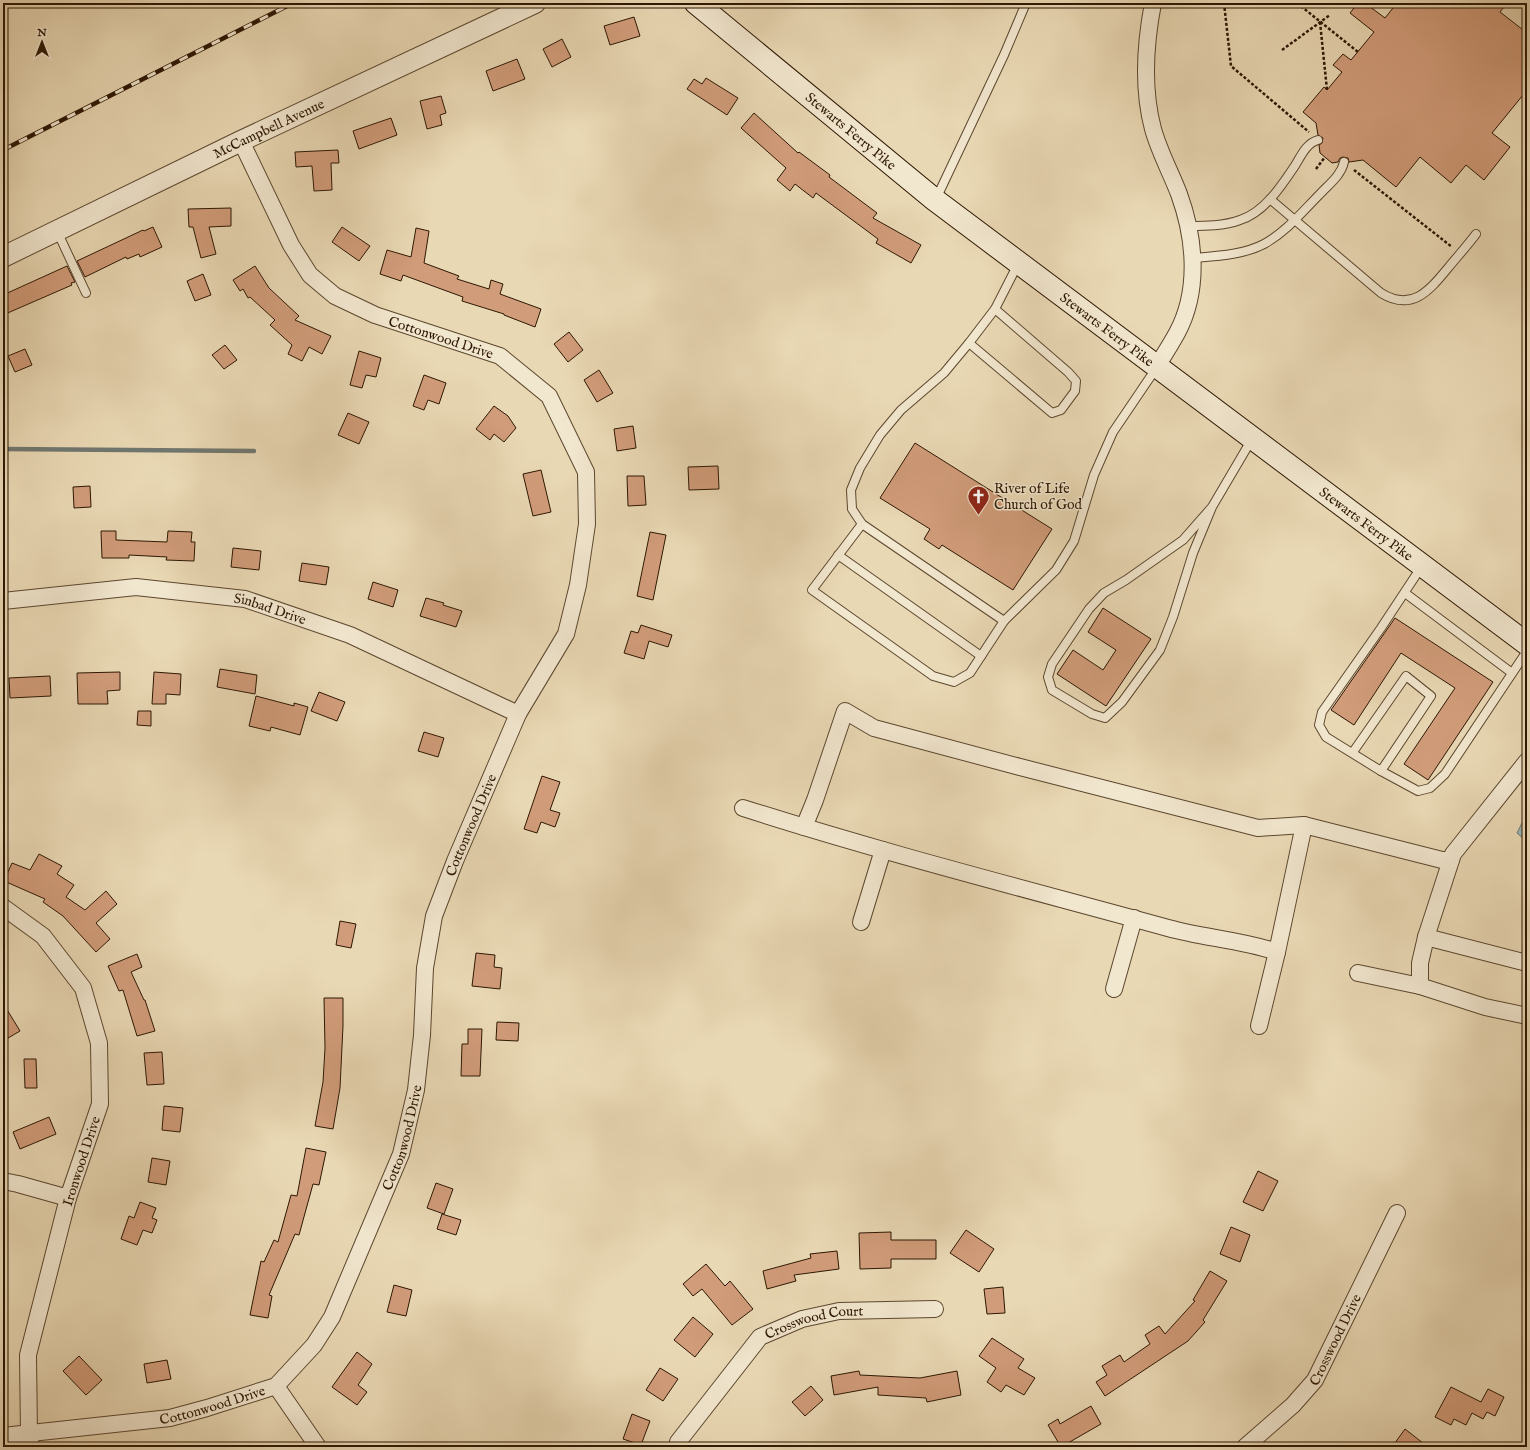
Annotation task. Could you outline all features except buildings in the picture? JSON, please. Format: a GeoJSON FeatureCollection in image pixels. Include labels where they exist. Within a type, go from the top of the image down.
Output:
{"type":"FeatureCollection","features":[{"type":"Feature","properties":{"kind":"main road","name":"Stewarts Ferry Pike"},"geometry":{"type":"LineString","coordinates":[[696,3],[935,200],[1527,644]]}},
{"type":"Feature","properties":{"kind":"street","name":"McCampbell Avenue"},"geometry":{"type":"LineString","coordinates":[[3,257],[241,141],[536,3]]}},
{"type":"Feature","properties":{"kind":"street"},"geometry":{"type":"LineString","coordinates":[[1153,3],[1146,47],[1146,87],[1149,109],[1154,130],[1179,196],[1188,226],[1193,258],[1192,282],[1184,317],[1178,332],[1157,366]]}},
{"type":"Feature","properties":{"kind":"street","name":"Cottonwood Drive"},"geometry":{"type":"LineString","coordinates":[[3,1436],[30,1440],[170,1418],[208,1408],[276,1386],[314,1345],[332,1317],[401,1154],[416,1090],[422,1035],[425,968],[434,916],[455,861],[518,714],[566,634],[578,585],[587,524],[586,472],[549,396],[500,356],[375,315],[335,296],[310,275],[292,244],[241,141]]}},
{"type":"Feature","properties":{"kind":"street","name":"Sinbad Drive"},"geometry":{"type":"LineString","coordinates":[[3,601],[136,587],[245,599],[350,635],[518,714]]}},
{"type":"Feature","properties":{"kind":"street"},"geometry":{"type":"LineString","coordinates":[[804,827],[815,800],[845,710],[874,728],[1258,828],[1304,825],[1442,860],[1451,860]]}},
{"type":"Feature","properties":{"kind":"street"},"geometry":{"type":"LineString","coordinates":[[1420,986],[1420,963],[1426,937],[1453,854],[1527,761]]}},
{"type":"Feature","properties":{"kind":"street"},"geometry":{"type":"LineString","coordinates":[[744,808],[883,850],[1188,933],[1277,952]]}},
{"type":"Feature","properties":{"kind":"street"},"geometry":{"type":"LineString","coordinates":[[1259,1026],[1277,952],[1304,825]]}},
{"type":"Feature","properties":{"kind":"street"},"geometry":{"type":"LineString","coordinates":[[861,922],[883,850]]}},
{"type":"Feature","properties":{"kind":"street","name":"Ironwood Drive"},"geometry":{"type":"LineString","coordinates":[[3,907],[43,936],[84,988],[99,1043],[100,1104],[68,1198],[28,1355],[30,1440]]}},
{"type":"Feature","properties":{"kind":"street"},"geometry":{"type":"LineString","coordinates":[[1114,989],[1134,918]]}},
{"type":"Feature","properties":{"kind":"street"},"geometry":{"type":"LineString","coordinates":[[1426,937],[1527,963]]}},
{"type":"Feature","properties":{"kind":"street"},"geometry":{"type":"LineString","coordinates":[[1358,973],[1420,986],[1485,1007],[1527,1016]]}},
{"type":"Feature","properties":{"kind":"street"},"geometry":{"type":"LineString","coordinates":[[3,1181],[68,1198]]}},
{"type":"Feature","properties":{"kind":"street","name":"Crosswood Drive"},"geometry":{"type":"LineString","coordinates":[[1245,1447],[1293,1405],[1314,1380],[1397,1213]]}},
{"type":"Feature","properties":{"kind":"street","name":"Crosswood Court"},"geometry":{"type":"LineString","coordinates":[[677,1447],[678,1442],[760,1337],[802,1319],[839,1311],[935,1309]]}},
{"type":"Feature","properties":{"kind":"street"},"geometry":{"type":"LineString","coordinates":[[276,1386],[318,1447]]}},
{"type":"Feature","properties":{"kind":"lane"},"geometry":{"type":"LineString","coordinates":[[935,200],[1004,55],[1026,3]]}},
{"type":"Feature","properties":{"kind":"lane"},"geometry":{"type":"LineString","coordinates":[[1188,226],[1224,224],[1241,220],[1253,214],[1278,189],[1308,146],[1318,140]]}},
{"type":"Feature","properties":{"kind":"lane"},"geometry":{"type":"LineString","coordinates":[[1193,258],[1235,253],[1255,248],[1273,239],[1295,220],[1340,173],[1344,162]]}},
{"type":"Feature","properties":{"kind":"lane"},"geometry":{"type":"LineString","coordinates":[[1270,198],[1381,293],[1398,300],[1406,301],[1414,299],[1428,291],[1476,234]]}},
{"type":"Feature","properties":{"kind":"lane"},"geometry":{"type":"LineString","coordinates":[[56,231],[86,293]]}},
{"type":"Feature","properties":{"kind":"lane"},"geometry":{"type":"LineString","coordinates":[[1004,621],[862,524],[852,509],[851,490],[860,468],[880,436],[901,410],[944,373],[969,343],[995,309],[1019,262]]}},
{"type":"Feature","properties":{"kind":"lane"},"geometry":{"type":"LineString","coordinates":[[969,343],[1052,413],[1061,410],[1075,391],[1076,381],[1068,372],[995,309]]}},
{"type":"Feature","properties":{"kind":"lane"},"geometry":{"type":"LineString","coordinates":[[862,524],[812,590],[933,676],[954,682],[970,673],[1004,621],[1056,570],[1074,541],[1094,475],[1113,432],[1157,366]]}},
{"type":"Feature","properties":{"kind":"lane"},"geometry":{"type":"LineString","coordinates":[[1212,507],[1182,540],[1126,580],[1104,593],[1089,609],[1052,664],[1048,677],[1052,690],[1092,714],[1105,718],[1122,702],[1160,650],[1173,617],[1193,553],[1212,507],[1252,439]]}},
{"type":"Feature","properties":{"kind":"lane"},"geometry":{"type":"LineString","coordinates":[[838,555],[981,656]]}},
{"type":"Feature","properties":{"kind":"lane"},"geometry":{"type":"LineString","coordinates":[[1423,565],[1382,628],[1322,712],[1320,725],[1326,737],[1353,752],[1381,771],[1418,791],[1430,788],[1445,774],[1527,651]]}},
{"type":"Feature","properties":{"kind":"lane"},"geometry":{"type":"LineString","coordinates":[[1404,593],[1512,673]]}},
{"type":"Feature","properties":{"kind":"lane"},"geometry":{"type":"LineString","coordinates":[[1353,752],[1406,676],[1431,696],[1381,771]]}},
{"type":"Feature","properties":{"kind":"path"},"geometry":{"type":"LineString","coordinates":[[1224,3],[1231,66],[1318,140]]}},
{"type":"Feature","properties":{"kind":"path"},"geometry":{"type":"LineString","coordinates":[[1297,3],[1358,52]]}},
{"type":"Feature","properties":{"kind":"path"},"geometry":{"type":"LineString","coordinates":[[1282,50],[1330,15]]}},
{"type":"Feature","properties":{"kind":"path"},"geometry":{"type":"LineString","coordinates":[[1320,22],[1327,90]]}},
{"type":"Feature","properties":{"kind":"path"},"geometry":{"type":"LineString","coordinates":[[1316,169],[1325,157]]}},
{"type":"Feature","properties":{"kind":"path"},"geometry":{"type":"LineString","coordinates":[[1344,162],[1460,253]]}},
{"type":"Feature","properties":{"kind":"water"},"geometry":{"type":"Polygon","coordinates":[[[1527,813],[1527,842],[1517,833],[1527,813]]]}},
{"type":"Feature","properties":{"kind":"waterway"},"geometry":{"type":"LineString","coordinates":[[3,449],[254,451]]}},
{"type":"Feature","properties":{"kind":"railway"},"geometry":{"type":"LineString","coordinates":[[3,150],[293,3]]}},
{"type":"Feature","properties":{"kind":"place","name":"River of Life Church of God"},"geometry":{"type":"Point","coordinates":[978,516]}}]}
